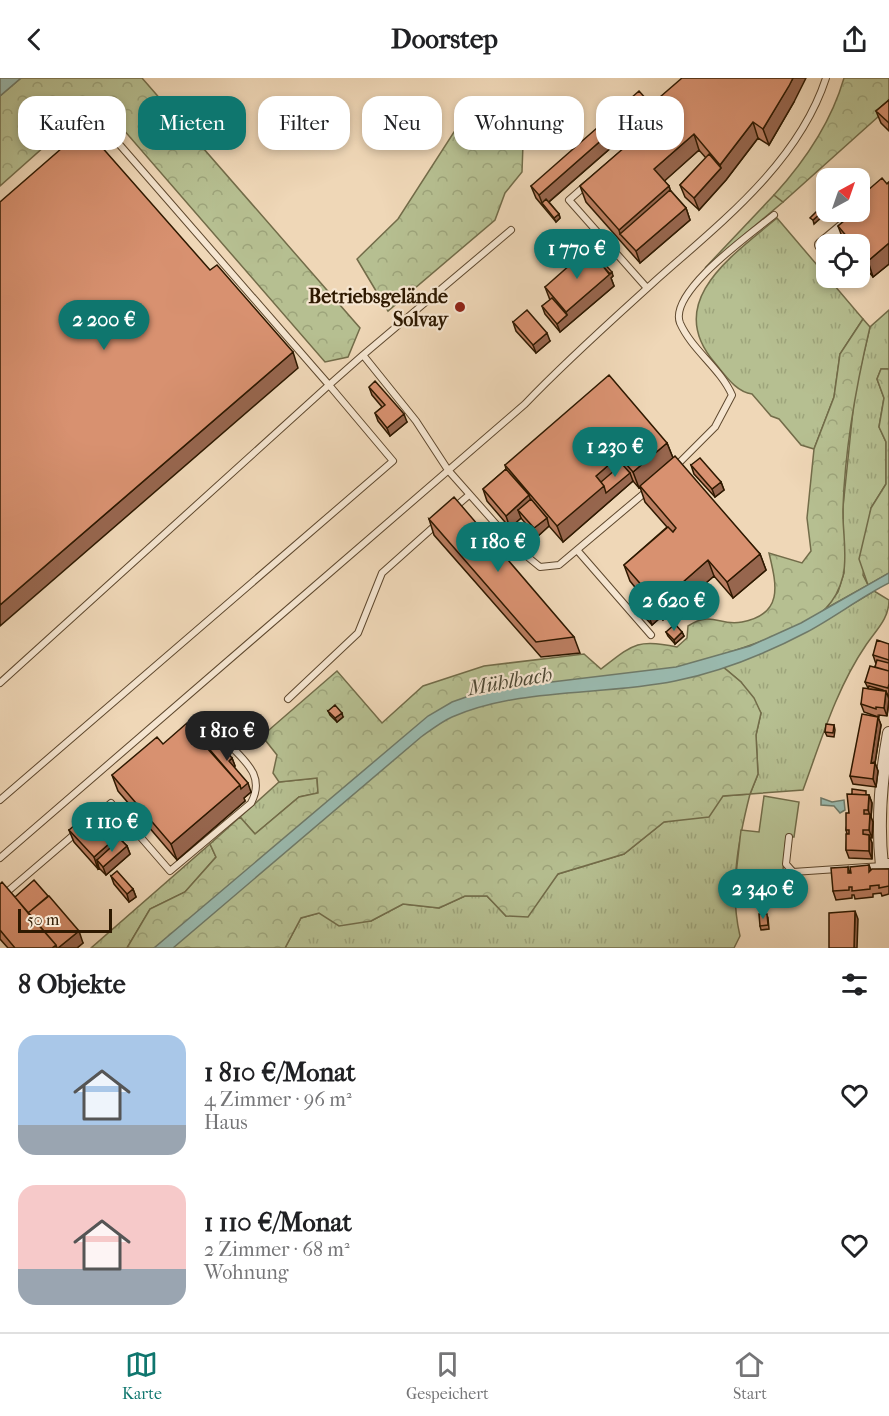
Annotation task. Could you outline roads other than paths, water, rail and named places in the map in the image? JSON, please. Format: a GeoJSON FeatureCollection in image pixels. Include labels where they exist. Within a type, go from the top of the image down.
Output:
{"type":"FeatureCollection","features":[{"type":"Feature","properties":{"kind":"street"},"geometry":{"type":"LineString","coordinates":[[834,234],[848,222]]}},
{"type":"Feature","properties":{"kind":"street"},"geometry":{"type":"LineString","coordinates":[[885,865],[879,840],[880,806],[889,733]]}},
{"type":"Feature","properties":{"kind":"lane"},"geometry":{"type":"LineString","coordinates":[[0,858],[525,404],[572,355],[723,221],[766,176],[810,113],[826,78]]}},
{"type":"Feature","properties":{"kind":"lane"},"geometry":{"type":"LineString","coordinates":[[667,96],[673,91]]}},
{"type":"Feature","properties":{"kind":"lane"},"geometry":{"type":"LineString","coordinates":[[0,800],[393,461],[124,150]]}},
{"type":"Feature","properties":{"kind":"lane"},"geometry":{"type":"LineString","coordinates":[[595,177],[569,200],[647,288]]}},
{"type":"Feature","properties":{"kind":"lane"},"geometry":{"type":"LineString","coordinates":[[666,475],[715,427],[732,395],[680,322],[681,303],[694,284],[774,215]]}},
{"type":"Feature","properties":{"kind":"lane"},"geometry":{"type":"LineString","coordinates":[[0,683],[329,385],[511,231]]}},
{"type":"Feature","properties":{"kind":"lane"},"geometry":{"type":"LineString","coordinates":[[363,355],[416,421],[448,470],[518,549],[540,567],[559,565],[657,482]]}},
{"type":"Feature","properties":{"kind":"lane"},"geometry":{"type":"LineString","coordinates":[[451,511],[469,495]]}},
{"type":"Feature","properties":{"kind":"lane"},"geometry":{"type":"LineString","coordinates":[[288,699],[358,633],[382,573],[443,518]]}},
{"type":"Feature","properties":{"kind":"lane"},"geometry":{"type":"LineString","coordinates":[[577,549],[651,636]]}},
{"type":"Feature","properties":{"kind":"lane"},"geometry":{"type":"LineString","coordinates":[[0,898],[111,803],[170,872],[251,803],[257,792],[258,780],[226,741]]}},
{"type":"Feature","properties":{"kind":"lane"},"geometry":{"type":"LineString","coordinates":[[789,837],[786,864],[793,872],[885,865]]}},
{"type":"Feature","properties":{"kind":"water"},"geometry":{"type":"Polygon","coordinates":[[[0,78],[21,78],[0,96],[0,78]]]}},
{"type":"Feature","properties":{"kind":"water"},"geometry":{"type":"Polygon","coordinates":[[[889,573],[889,583],[817,626],[792,640],[726,667],[647,686],[534,696],[506,701],[479,707],[448,719],[421,737],[173,948],[154,948],[428,716],[452,702],[486,690],[676,667],[750,646],[801,623],[889,573]]]}},
{"type":"Feature","properties":{"kind":"water"},"geometry":{"type":"Polygon","coordinates":[[[821,798],[832,802],[844,800],[845,810],[840,813],[834,806],[821,805],[821,798]]]}},
{"type":"Feature","properties":{"kind":"place","name":"Betriebsgelände Solvay"},"geometry":{"type":"Point","coordinates":[460,307]}},
{"type":"Feature","properties":{"kind":"water label","name":"Mühlbach"},"geometry":{"type":"Point","coordinates":[510,681]}}]}
